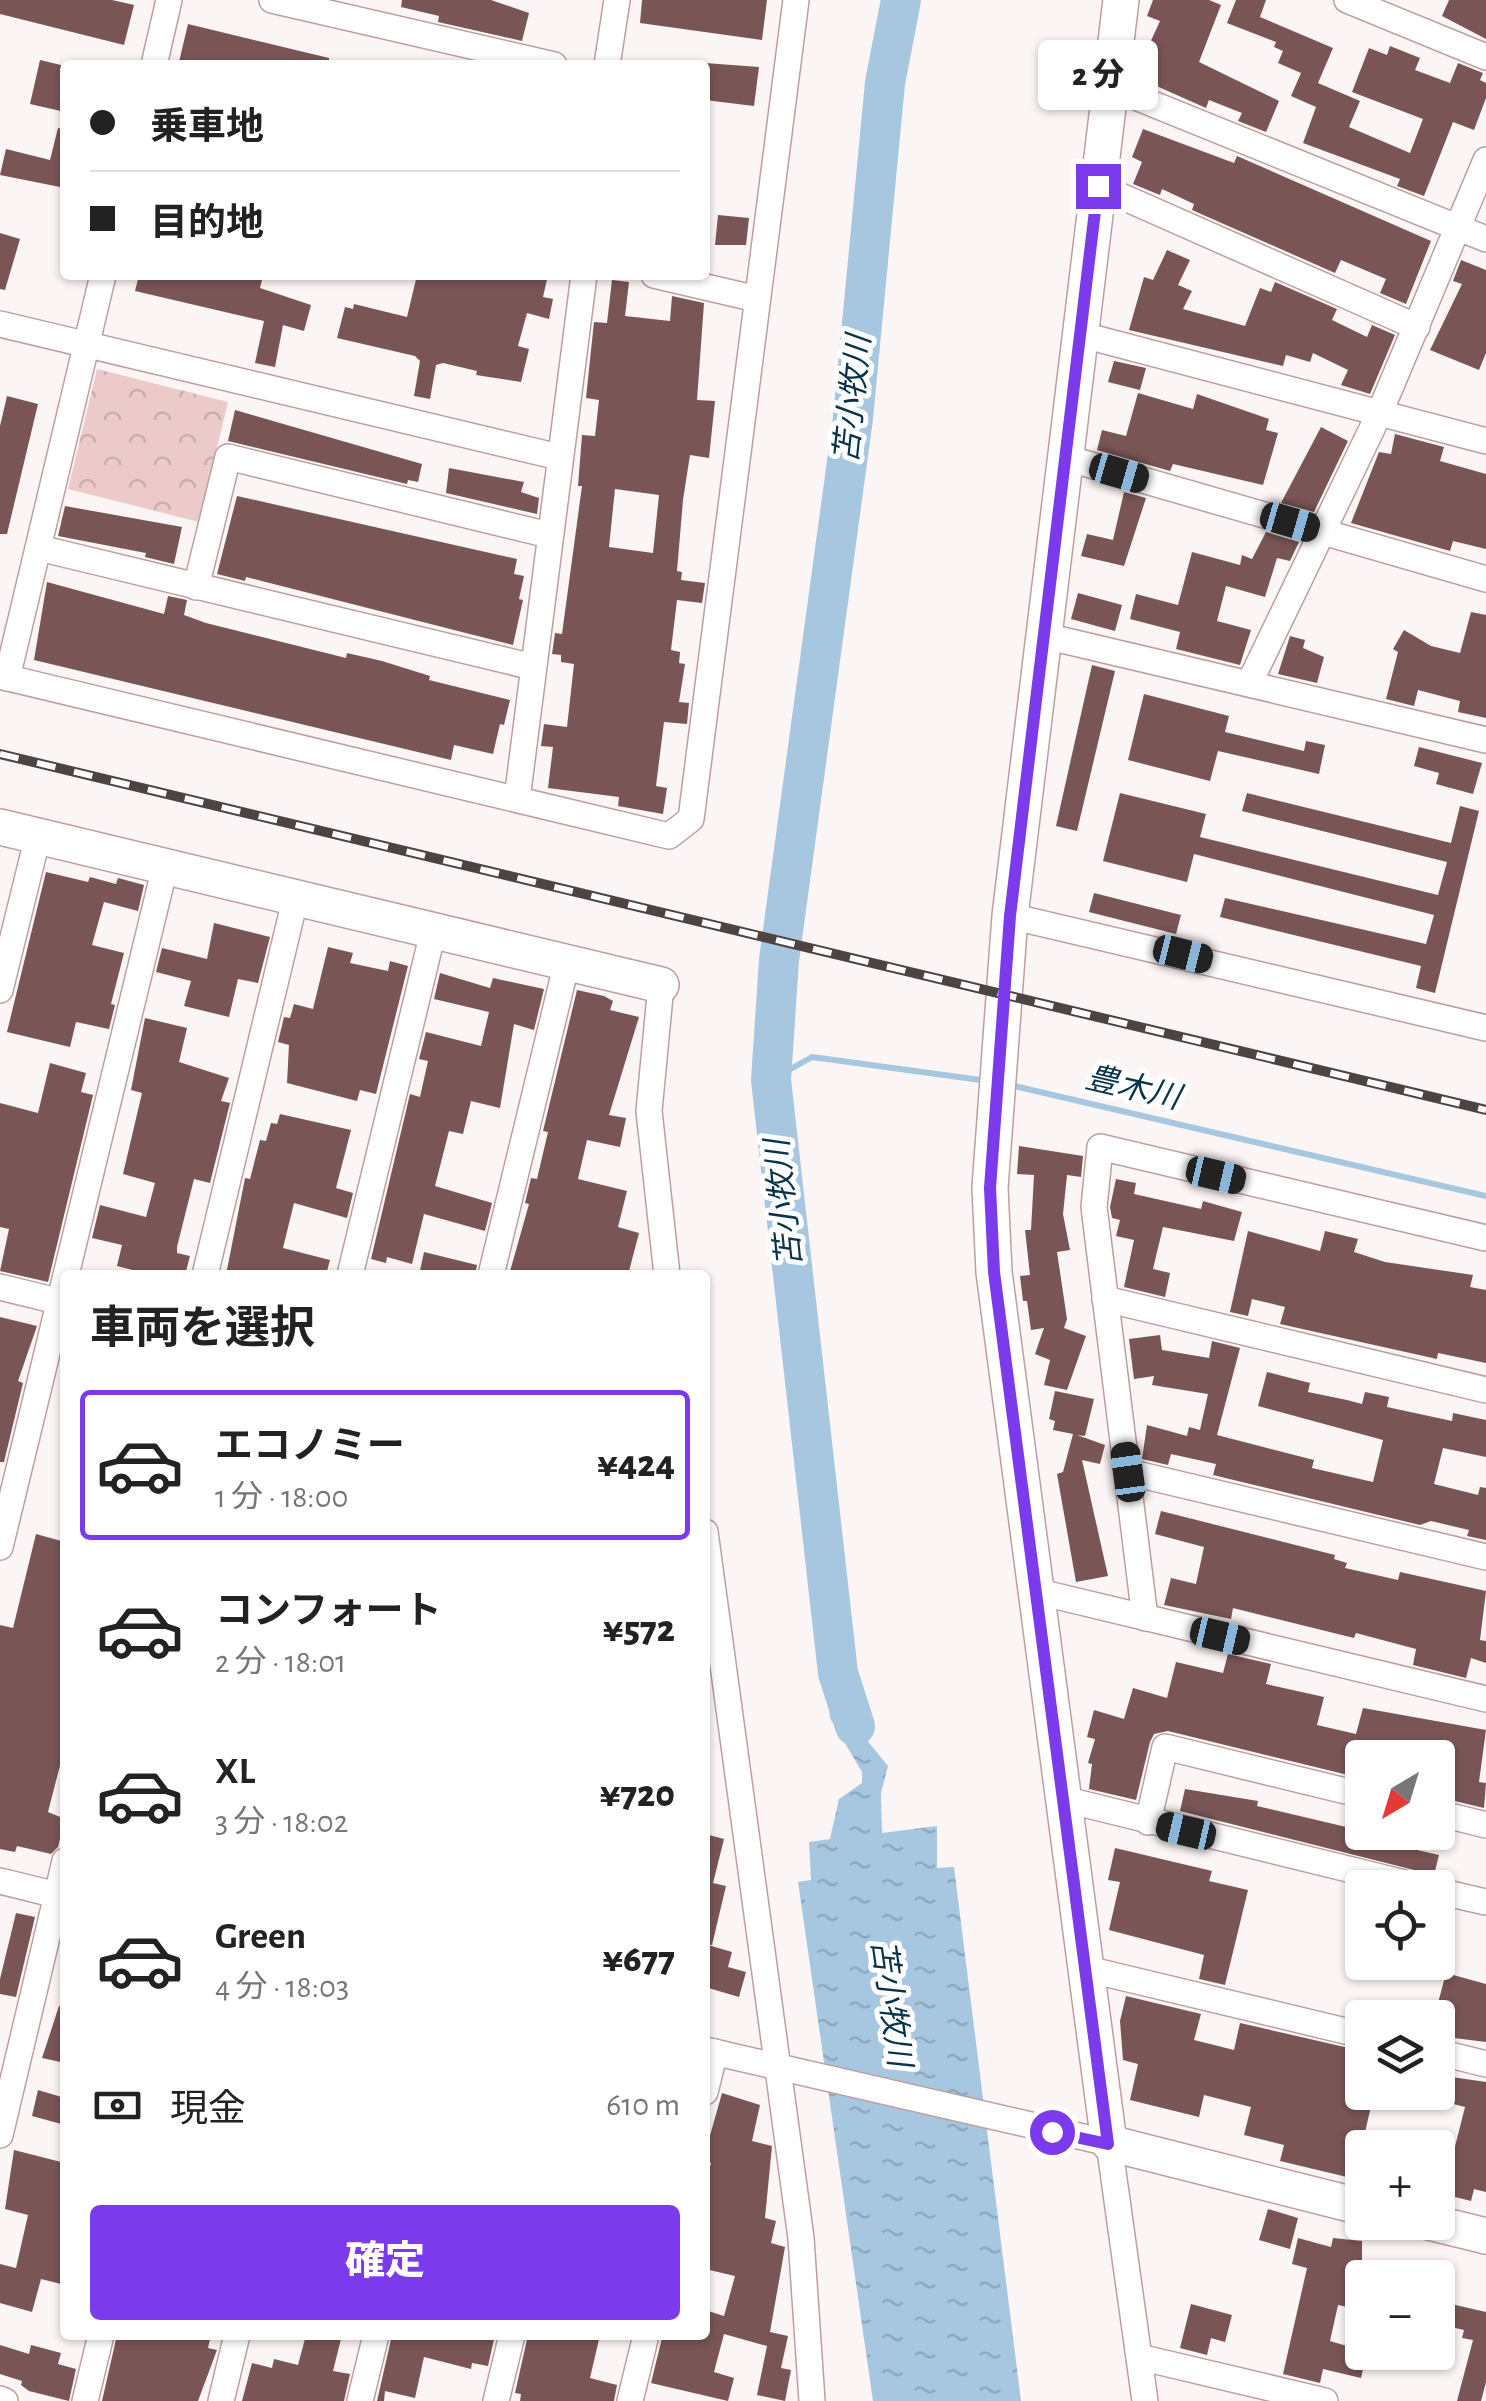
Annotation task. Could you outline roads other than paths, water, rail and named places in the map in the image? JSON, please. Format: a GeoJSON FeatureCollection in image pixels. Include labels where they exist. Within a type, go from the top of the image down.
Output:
{"type":"FeatureCollection","features":[{"type":"Feature","properties":{"kind":"street"},"geometry":{"type":"LineString","coordinates":[[155,60],[170,0]]}},
{"type":"Feature","properties":{"kind":"street"},"geometry":{"type":"LineString","coordinates":[[272,0],[532,60]]}},
{"type":"Feature","properties":{"kind":"street"},"geometry":{"type":"LineString","coordinates":[[608,60],[617,0]]}},
{"type":"Feature","properties":{"kind":"street"},"geometry":{"type":"LineString","coordinates":[[102,280],[39,548],[4,677],[669,836],[690,819],[796,0]]}},
{"type":"Feature","properties":{"kind":"street"},"geometry":{"type":"LineString","coordinates":[[1121,0],[1041,635],[1010,916],[990,1188],[994,1272],[1145,2401]]}},
{"type":"Feature","properties":{"kind":"street"},"geometry":{"type":"LineString","coordinates":[[1347,0],[1486,57]]}},
{"type":"Feature","properties":{"kind":"street"},"geometry":{"type":"LineString","coordinates":[[1112,87],[1486,239]]}},
{"type":"Feature","properties":{"kind":"street"},"geometry":{"type":"LineString","coordinates":[[1250,682],[1380,412],[1486,160]]}},
{"type":"Feature","properties":{"kind":"street"},"geometry":{"type":"LineString","coordinates":[[1098,186],[1417,327]]}},
{"type":"Feature","properties":{"kind":"street"},"geometry":{"type":"LineString","coordinates":[[517,799],[583,280]]}},
{"type":"Feature","properties":{"kind":"street"},"geometry":{"type":"LineString","coordinates":[[675,280],[757,299]]}},
{"type":"Feature","properties":{"kind":"street"},"geometry":{"type":"LineString","coordinates":[[0,324],[559,457]]}},
{"type":"Feature","properties":{"kind":"street"},"geometry":{"type":"LineString","coordinates":[[1078,334],[1486,441]]}},
{"type":"Feature","properties":{"kind":"street"},"geometry":{"type":"LineString","coordinates":[[196,586],[228,457],[548,535]]}},
{"type":"Feature","properties":{"kind":"street"},"geometry":{"type":"LineString","coordinates":[[1063,458],[1486,579]]}},
{"type":"Feature","properties":{"kind":"street"},"geometry":{"type":"LineString","coordinates":[[39,548],[532,667]]}},
{"type":"Feature","properties":{"kind":"street"},"geometry":{"type":"LineString","coordinates":[[1041,635],[1486,740]]}},
{"type":"Feature","properties":{"kind":"street"},"geometry":{"type":"LineString","coordinates":[[0,828],[661,985],[649,1111],[666,1270]]}},
{"type":"Feature","properties":{"kind":"street"},"geometry":{"type":"LineString","coordinates":[[0,990],[38,836]]}},
{"type":"Feature","properties":{"kind":"street"},"geometry":{"type":"LineString","coordinates":[[69,1270],[165,867]]}},
{"type":"Feature","properties":{"kind":"street"},"geometry":{"type":"LineString","coordinates":[[206,1270],[296,896]]}},
{"type":"Feature","properties":{"kind":"street"},"geometry":{"type":"LineString","coordinates":[[1010,916],[1486,1028]]}},
{"type":"Feature","properties":{"kind":"street"},"geometry":{"type":"LineString","coordinates":[[351,1270],[434,928]]}},
{"type":"Feature","properties":{"kind":"street"},"geometry":{"type":"LineString","coordinates":[[492,1270],[567,962]]}},
{"type":"Feature","properties":{"kind":"street"},"geometry":{"type":"LineString","coordinates":[[1145,1618],[1094,1208],[1100,1148],[1486,1238]]}},
{"type":"Feature","properties":{"kind":"street"},"geometry":{"type":"LineString","coordinates":[[0,1288],[60,1290]]}},
{"type":"Feature","properties":{"kind":"street"},"geometry":{"type":"LineString","coordinates":[[1104,1299],[1486,1390]]}},
{"type":"Feature","properties":{"kind":"street"},"geometry":{"type":"LineString","coordinates":[[0,1547],[60,1306]]}},
{"type":"Feature","properties":{"kind":"street"},"geometry":{"type":"LineString","coordinates":[[1128,1472],[1486,1557]]}},
{"type":"Feature","properties":{"kind":"street"},"geometry":{"type":"LineString","coordinates":[[1035,1591],[1486,1699]]}},
{"type":"Feature","properties":{"kind":"street"},"geometry":{"type":"LineString","coordinates":[[710,1608],[802,2238],[812,2401]]}},
{"type":"Feature","properties":{"kind":"street"},"geometry":{"type":"LineString","coordinates":[[1148,1822],[1165,1747],[1345,1791]]}},
{"type":"Feature","properties":{"kind":"street"},"geometry":{"type":"LineString","coordinates":[[1067,1800],[1349,1870]]}},
{"type":"Feature","properties":{"kind":"street"},"geometry":{"type":"LineString","coordinates":[[1455,1817],[1486,1825]]}},
{"type":"Feature","properties":{"kind":"street"},"geometry":{"type":"LineString","coordinates":[[0,1881],[60,1896]]}},
{"type":"Feature","properties":{"kind":"street"},"geometry":{"type":"LineString","coordinates":[[1455,1895],[1486,1902]]}},
{"type":"Feature","properties":{"kind":"street"},"geometry":{"type":"LineString","coordinates":[[0,2135],[60,1900]]}},
{"type":"Feature","properties":{"kind":"street"},"geometry":{"type":"LineString","coordinates":[[1088,1969],[1345,2031]]}},
{"type":"Feature","properties":{"kind":"street"},"geometry":{"type":"LineString","coordinates":[[710,2051],[1345,2203]]}},
{"type":"Feature","properties":{"kind":"street"},"geometry":{"type":"LineString","coordinates":[[1455,2056],[1486,2064]]}},
{"type":"Feature","properties":{"kind":"street"},"geometry":{"type":"LineString","coordinates":[[1455,2228],[1486,2236]]}},
{"type":"Feature","properties":{"kind":"street"},"geometry":{"type":"LineString","coordinates":[[85,2401],[100,2340]]}},
{"type":"Feature","properties":{"kind":"street"},"geometry":{"type":"LineString","coordinates":[[220,2401],[235,2340]]}},
{"type":"Feature","properties":{"kind":"street"},"geometry":{"type":"LineString","coordinates":[[360,2401],[375,2340]]}},
{"type":"Feature","properties":{"kind":"street"},"geometry":{"type":"LineString","coordinates":[[496,2401],[511,2340]]}},
{"type":"Feature","properties":{"kind":"street"},"geometry":{"type":"LineString","coordinates":[[630,2401],[645,2340]]}},
{"type":"Feature","properties":{"kind":"street"},"geometry":{"type":"LineString","coordinates":[[1139,2357],[1324,2401]]}},
{"type":"Feature","properties":{"kind":"water"},"geometry":{"type":"Polygon","coordinates":[[[826,1671],[843,1678],[866,1739],[888,1766],[881,1793],[882,1833],[937,1826],[937,1868],[954,1867],[1021,2401],[873,2401],[798,1882],[811,1880],[809,1842],[830,1839],[839,1799],[862,1783],[862,1772],[830,1718],[826,1671]]]}},
{"type":"Feature","properties":{"kind":"waterway","name":"苫小牧川"},"geometry":{"type":"LineString","coordinates":[[855,1726],[838,1673],[771,1080],[779,960],[853,418],[885,83],[901,0]]}},
{"type":"Feature","properties":{"kind":"waterway","name":"豊木川"},"geometry":{"type":"LineString","coordinates":[[771,1080],[812,1057],[988,1081]]}},
{"type":"Feature","properties":{"kind":"waterway","name":"豊木川"},"geometry":{"type":"LineString","coordinates":[[1010,1085],[1486,1196]]}},
{"type":"Feature","properties":{"kind":"railway"},"geometry":{"type":"LineString","coordinates":[[0,754],[1486,1110]]}}]}
